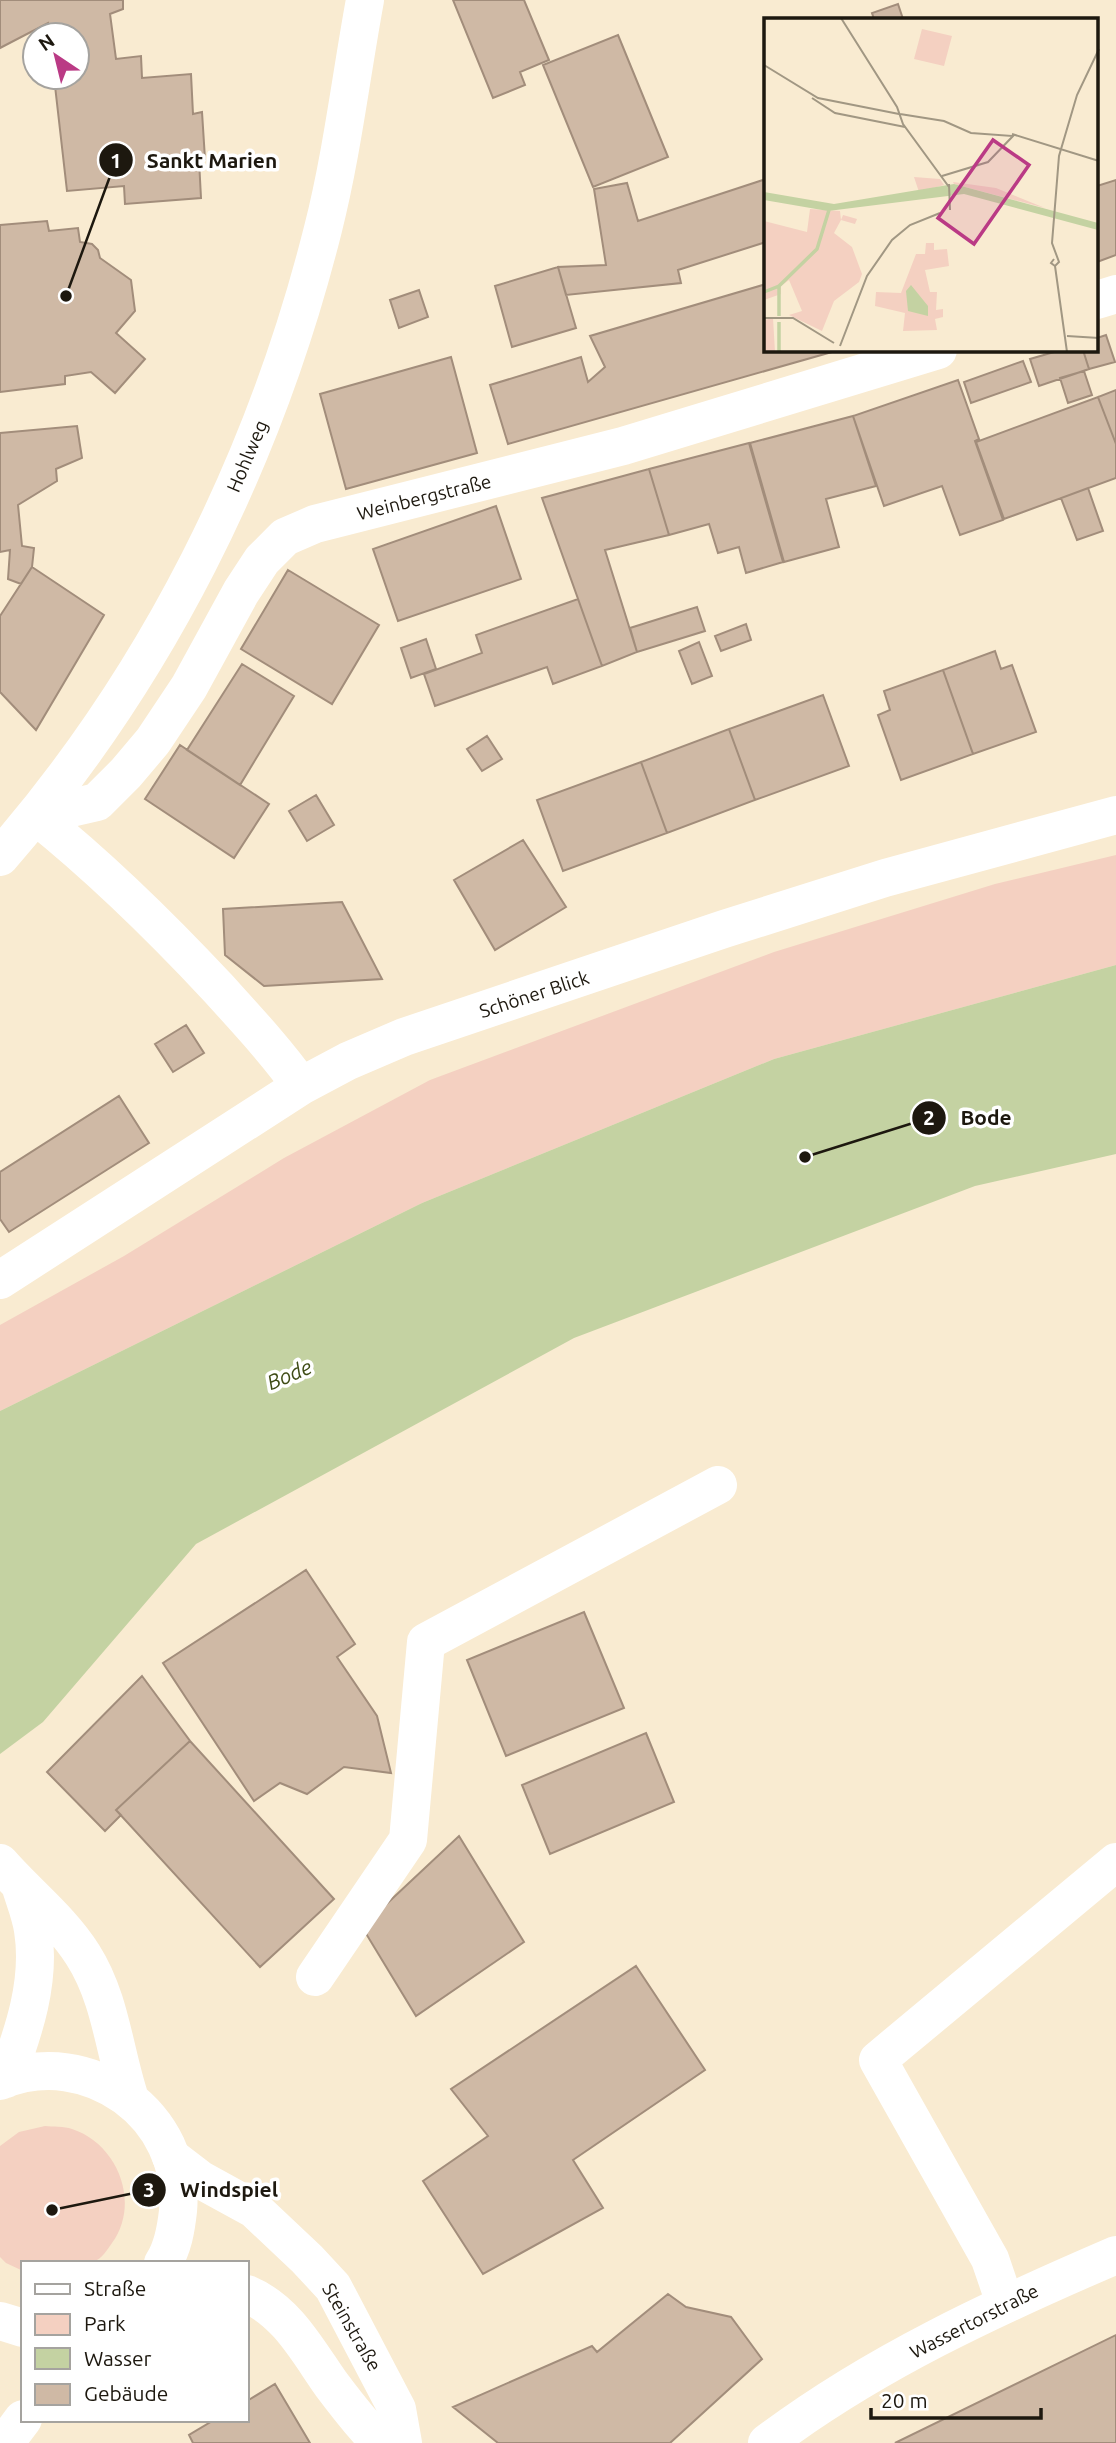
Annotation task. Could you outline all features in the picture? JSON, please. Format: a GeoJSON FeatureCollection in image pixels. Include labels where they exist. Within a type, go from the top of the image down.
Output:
{"type":"FeatureCollection","features":[{"type":"Feature","properties":{"kind":"street","name":"Hohlweg"},"geometry":{"type":"LineString","coordinates":[[0,857],[36,816],[101,728],[142,664],[214,533],[245,465],[274,391],[323,227],[365,0]]}},
{"type":"Feature","properties":{"kind":"street"},"geometry":{"type":"LineString","coordinates":[[1098,300],[1116,294]]}},
{"type":"Feature","properties":{"kind":"street","name":"Weinbergstraße"},"geometry":{"type":"LineString","coordinates":[[36,816],[97,802],[136,763],[189,687],[262,560],[285,537],[315,524],[623,446],[931,352]]}},
{"type":"Feature","properties":{"kind":"street","name":"Schöner Blick"},"geometry":{"type":"LineString","coordinates":[[0,1280],[301,1086],[348,1061],[404,1037],[724,929],[885,878],[1116,815]]}},
{"type":"Feature","properties":{"kind":"street"},"geometry":{"type":"LineString","coordinates":[[36,816],[75,848],[174,941],[278,1054],[301,1086]]}},
{"type":"Feature","properties":{"kind":"street"},"geometry":{"type":"LineString","coordinates":[[315,1977],[408,1840],[426,1642],[718,1485]]}},
{"type":"Feature","properties":{"kind":"street"},"geometry":{"type":"LineString","coordinates":[[1005,2303],[990,2259],[878,2060],[1116,1862]]}},
{"type":"Feature","properties":{"kind":"street"},"geometry":{"type":"LineString","coordinates":[[3,2080],[26,2025],[34,1965],[33,1930],[11,1875]]}},
{"type":"Feature","properties":{"kind":"street"},"geometry":{"type":"LineString","coordinates":[[11,1875],[58,1921],[84,1956],[109,2013],[130,2099]]}},
{"type":"Feature","properties":{"kind":"street"},"geometry":{"type":"LineString","coordinates":[[3,2080],[49,2071],[75,2073],[105,2083],[130,2099],[150,2118],[171,2157],[179,2199],[176,2231],[164,2261]]}},
{"type":"Feature","properties":{"kind":"street","name":"Steinstraße"},"geometry":{"type":"LineString","coordinates":[[171,2157],[201,2180],[254,2209],[307,2259],[332,2287],[397,2409],[403,2443]]}},
{"type":"Feature","properties":{"kind":"street","name":"Wassertorstraße"},"geometry":{"type":"LineString","coordinates":[[767,2443],[795,2422],[874,2373],[1005,2303],[1116,2255]]}},
{"type":"Feature","properties":{"kind":"street"},"geometry":{"type":"LineString","coordinates":[[248,2294],[279,2315],[303,2341],[331,2383],[380,2443]]}},
{"type":"Feature","properties":{"kind":"street"},"geometry":{"type":"LineString","coordinates":[[0,2321],[21,2327]]}},
{"type":"Feature","properties":{"kind":"street"},"geometry":{"type":"LineString","coordinates":[[5,2443],[21,2422]]}},
{"type":"Feature","properties":{"kind":"green space"},"geometry":{"type":"Polygon","coordinates":[[[1116,855],[1116,965],[774,1059],[422,1203],[0,1411],[0,1325],[124,1256],[284,1158],[430,1080],[774,952],[995,884],[1116,855]]]}},
{"type":"Feature","properties":{"kind":"green space"},"geometry":{"type":"Polygon","coordinates":[[[45,2126],[72,2129],[88,2137],[113,2161],[124,2193],[124,2210],[112,2243],[96,2261],[21,2261],[21,2270],[0,2257],[0,2146],[19,2132],[45,2126]]]}},
{"type":"Feature","properties":{"kind":"water"},"geometry":{"type":"Polygon","coordinates":[[[1116,965],[1116,1154],[975,1186],[574,1338],[196,1544],[43,1722],[0,1754],[0,1411],[422,1203],[774,1059],[1116,965]]]}},
{"type":"Feature","properties":{"kind":"building"},"geometry":{"type":"Polygon","coordinates":[[[0,0],[123,0],[123,9],[110,14],[116,59],[141,56],[142,78],[191,74],[193,114],[202,112],[205,159],[199,160],[201,198],[125,204],[124,186],[67,191],[56,91],[91,91],[91,21],[21,21],[21,37],[0,48],[0,0]]]}},
{"type":"Feature","properties":{"kind":"building"},"geometry":{"type":"Polygon","coordinates":[[[453,0],[524,0],[549,60],[520,72],[525,85],[493,98],[453,0]]]}},
{"type":"Feature","properties":{"kind":"building"},"geometry":{"type":"Polygon","coordinates":[[[898,4],[903,18],[874,18],[872,13],[898,4]]]}},
{"type":"Feature","properties":{"kind":"building"},"geometry":{"type":"Polygon","coordinates":[[[618,35],[668,157],[593,187],[543,65],[618,35]]]}},
{"type":"Feature","properties":{"kind":"building"},"geometry":{"type":"Polygon","coordinates":[[[764,180],[764,243],[678,270],[681,283],[566,295],[558,267],[606,265],[594,189],[627,183],[638,221],[764,180]]]}},
{"type":"Feature","properties":{"kind":"building"},"geometry":{"type":"Polygon","coordinates":[[[1116,180],[1116,255],[1098,262],[1098,186],[1116,180]]]}},
{"type":"Feature","properties":{"kind":"building"},"geometry":{"type":"Polygon","coordinates":[[[47,221],[49,231],[78,228],[80,242],[92,244],[98,250],[100,258],[131,280],[135,311],[116,333],[145,359],[115,393],[91,372],[65,376],[65,384],[0,392],[0,225],[47,221]]]}},
{"type":"Feature","properties":{"kind":"building"},"geometry":{"type":"Polygon","coordinates":[[[558,267],[576,328],[512,347],[495,286],[558,267]]]}},
{"type":"Feature","properties":{"kind":"building"},"geometry":{"type":"Polygon","coordinates":[[[764,285],[764,352],[832,352],[508,444],[490,385],[581,357],[588,382],[605,367],[590,336],[764,285]]]}},
{"type":"Feature","properties":{"kind":"building"},"geometry":{"type":"Polygon","coordinates":[[[419,290],[428,317],[399,328],[390,300],[419,290]]]}},
{"type":"Feature","properties":{"kind":"building"},"geometry":{"type":"Polygon","coordinates":[[[1106,335],[1115,362],[1089,369],[1084,352],[1098,352],[1098,338],[1106,335]]]}},
{"type":"Feature","properties":{"kind":"building"},"geometry":{"type":"Polygon","coordinates":[[[1054,352],[1084,352],[1089,369],[1039,386],[1030,359],[1054,352]]]}},
{"type":"Feature","properties":{"kind":"building"},"geometry":{"type":"Polygon","coordinates":[[[451,357],[477,453],[346,489],[320,394],[451,357]]]}},
{"type":"Feature","properties":{"kind":"building"},"geometry":{"type":"Polygon","coordinates":[[[1023,361],[1031,382],[971,403],[964,382],[1023,361]]]}},
{"type":"Feature","properties":{"kind":"building"},"geometry":{"type":"Polygon","coordinates":[[[1084,371],[1092,395],[1068,403],[1060,378],[1084,371]]]}},
{"type":"Feature","properties":{"kind":"building"},"geometry":{"type":"Polygon","coordinates":[[[958,380],[979,439],[975,441],[1003,520],[960,535],[942,486],[884,506],[853,416],[958,380]]]}},
{"type":"Feature","properties":{"kind":"building"},"geometry":{"type":"Polygon","coordinates":[[[1116,390],[1116,444],[1098,397],[1116,390]]]}},
{"type":"Feature","properties":{"kind":"building"},"geometry":{"type":"Polygon","coordinates":[[[1098,397],[1116,444],[1116,478],[1004,519],[976,442],[1098,397]]]}},
{"type":"Feature","properties":{"kind":"building"},"geometry":{"type":"Polygon","coordinates":[[[853,416],[876,486],[826,499],[839,547],[784,562],[750,443],[853,416]]]}},
{"type":"Feature","properties":{"kind":"building"},"geometry":{"type":"Polygon","coordinates":[[[77,426],[82,458],[56,469],[57,481],[18,505],[22,546],[34,548],[32,567],[21,584],[8,579],[10,550],[0,552],[0,433],[77,426]]]}},
{"type":"Feature","properties":{"kind":"building"},"geometry":{"type":"Polygon","coordinates":[[[749,443],[783,562],[746,573],[739,547],[718,553],[709,524],[669,535],[649,469],[749,443]]]}},
{"type":"Feature","properties":{"kind":"building"},"geometry":{"type":"Polygon","coordinates":[[[649,469],[669,535],[605,550],[637,652],[602,666],[542,498],[649,469]]]}},
{"type":"Feature","properties":{"kind":"building"},"geometry":{"type":"Polygon","coordinates":[[[1088,488],[1103,531],[1077,540],[1061,498],[1088,488]]]}},
{"type":"Feature","properties":{"kind":"building"},"geometry":{"type":"Polygon","coordinates":[[[496,506],[521,579],[398,621],[373,549],[496,506]]]}},
{"type":"Feature","properties":{"kind":"building"},"geometry":{"type":"Polygon","coordinates":[[[32,567],[104,615],[36,730],[0,692],[0,616],[32,567]]]}},
{"type":"Feature","properties":{"kind":"building"},"geometry":{"type":"Polygon","coordinates":[[[288,570],[379,625],[332,704],[241,649],[288,570]]]}},
{"type":"Feature","properties":{"kind":"building"},"geometry":{"type":"Polygon","coordinates":[[[578,599],[602,666],[553,684],[547,667],[435,706],[424,674],[482,653],[476,635],[578,599]]]}},
{"type":"Feature","properties":{"kind":"building"},"geometry":{"type":"Polygon","coordinates":[[[697,607],[705,631],[637,652],[630,628],[697,607]]]}},
{"type":"Feature","properties":{"kind":"building"},"geometry":{"type":"Polygon","coordinates":[[[746,624],[751,640],[721,651],[715,636],[746,624]]]}},
{"type":"Feature","properties":{"kind":"building"},"geometry":{"type":"Polygon","coordinates":[[[426,639],[436,669],[411,678],[401,648],[426,639]]]}},
{"type":"Feature","properties":{"kind":"building"},"geometry":{"type":"Polygon","coordinates":[[[699,642],[712,676],[692,684],[679,651],[699,642]]]}},
{"type":"Feature","properties":{"kind":"building"},"geometry":{"type":"Polygon","coordinates":[[[995,651],[1001,669],[1012,665],[1036,732],[973,754],[943,670],[995,651]]]}},
{"type":"Feature","properties":{"kind":"building"},"geometry":{"type":"Polygon","coordinates":[[[242,664],[294,696],[240,785],[187,750],[242,664]]]}},
{"type":"Feature","properties":{"kind":"building"},"geometry":{"type":"Polygon","coordinates":[[[943,670],[973,754],[901,780],[878,715],[890,710],[884,691],[943,670]]]}},
{"type":"Feature","properties":{"kind":"building"},"geometry":{"type":"Polygon","coordinates":[[[823,695],[849,766],[755,800],[729,729],[823,695]]]}},
{"type":"Feature","properties":{"kind":"building"},"geometry":{"type":"Polygon","coordinates":[[[729,729],[755,800],[667,833],[641,762],[729,729]]]}},
{"type":"Feature","properties":{"kind":"building"},"geometry":{"type":"Polygon","coordinates":[[[487,736],[502,759],[482,771],[467,749],[487,736]]]}},
{"type":"Feature","properties":{"kind":"building"},"geometry":{"type":"Polygon","coordinates":[[[180,745],[269,804],[234,858],[145,799],[180,745]]]}},
{"type":"Feature","properties":{"kind":"building"},"geometry":{"type":"Polygon","coordinates":[[[641,762],[667,833],[563,871],[537,800],[641,762]]]}},
{"type":"Feature","properties":{"kind":"building"},"geometry":{"type":"Polygon","coordinates":[[[316,795],[334,825],[307,841],[289,811],[316,795]]]}},
{"type":"Feature","properties":{"kind":"building"},"geometry":{"type":"Polygon","coordinates":[[[523,840],[566,907],[495,950],[454,880],[523,840]]]}},
{"type":"Feature","properties":{"kind":"building"},"geometry":{"type":"Polygon","coordinates":[[[342,902],[382,979],[264,986],[225,955],[223,909],[342,902]]]}},
{"type":"Feature","properties":{"kind":"building"},"geometry":{"type":"Polygon","coordinates":[[[186,1025],[204,1053],[173,1072],[155,1044],[186,1025]]]}},
{"type":"Feature","properties":{"kind":"building"},"geometry":{"type":"Polygon","coordinates":[[[119,1096],[149,1143],[9,1232],[0,1219],[0,1172],[119,1096]]]}},
{"type":"Feature","properties":{"kind":"building"},"geometry":{"type":"Polygon","coordinates":[[[306,1570],[355,1644],[337,1657],[377,1716],[391,1773],[344,1767],[307,1794],[280,1783],[254,1801],[163,1663],[306,1570]]]}},
{"type":"Feature","properties":{"kind":"building"},"geometry":{"type":"Polygon","coordinates":[[[584,1612],[624,1708],[506,1756],[467,1660],[584,1612]]]}},
{"type":"Feature","properties":{"kind":"building"},"geometry":{"type":"Polygon","coordinates":[[[142,1676],[190,1741],[116,1810],[121,1815],[105,1831],[47,1772],[142,1676]]]}},
{"type":"Feature","properties":{"kind":"building"},"geometry":{"type":"Polygon","coordinates":[[[646,1733],[674,1802],[550,1854],[522,1785],[646,1733]]]}},
{"type":"Feature","properties":{"kind":"building"},"geometry":{"type":"Polygon","coordinates":[[[190,1741],[334,1899],[260,1967],[116,1810],[190,1741]]]}},
{"type":"Feature","properties":{"kind":"building"},"geometry":{"type":"Polygon","coordinates":[[[459,1836],[524,1942],[416,2016],[362,1927],[459,1836]]]}},
{"type":"Feature","properties":{"kind":"building"},"geometry":{"type":"Polygon","coordinates":[[[636,1966],[705,2070],[573,2160],[603,2208],[483,2274],[423,2181],[488,2136],[451,2089],[636,1966]]]}},
{"type":"Feature","properties":{"kind":"building"},"geometry":{"type":"Polygon","coordinates":[[[668,2294],[686,2307],[731,2317],[762,2359],[670,2443],[498,2443],[453,2407],[592,2346],[597,2352],[668,2294]]]}},
{"type":"Feature","properties":{"kind":"building"},"geometry":{"type":"Polygon","coordinates":[[[1116,2335],[1116,2443],[895,2443],[1116,2335]]]}},
{"type":"Feature","properties":{"kind":"building"},"geometry":{"type":"Polygon","coordinates":[[[275,2384],[310,2443],[193,2443],[189,2435],[211,2422],[248,2422],[248,2400],[275,2384]]]}},
{"type":"Feature","properties":{"kind":"place","name":"Sankt Marien"},"geometry":{"type":"Point","coordinates":[66,296]}},
{"type":"Feature","properties":{"kind":"place","name":"Bode"},"geometry":{"type":"Point","coordinates":[805,1157]}},
{"type":"Feature","properties":{"kind":"place","name":"Windspiel"},"geometry":{"type":"Point","coordinates":[52,2210]}}]}
